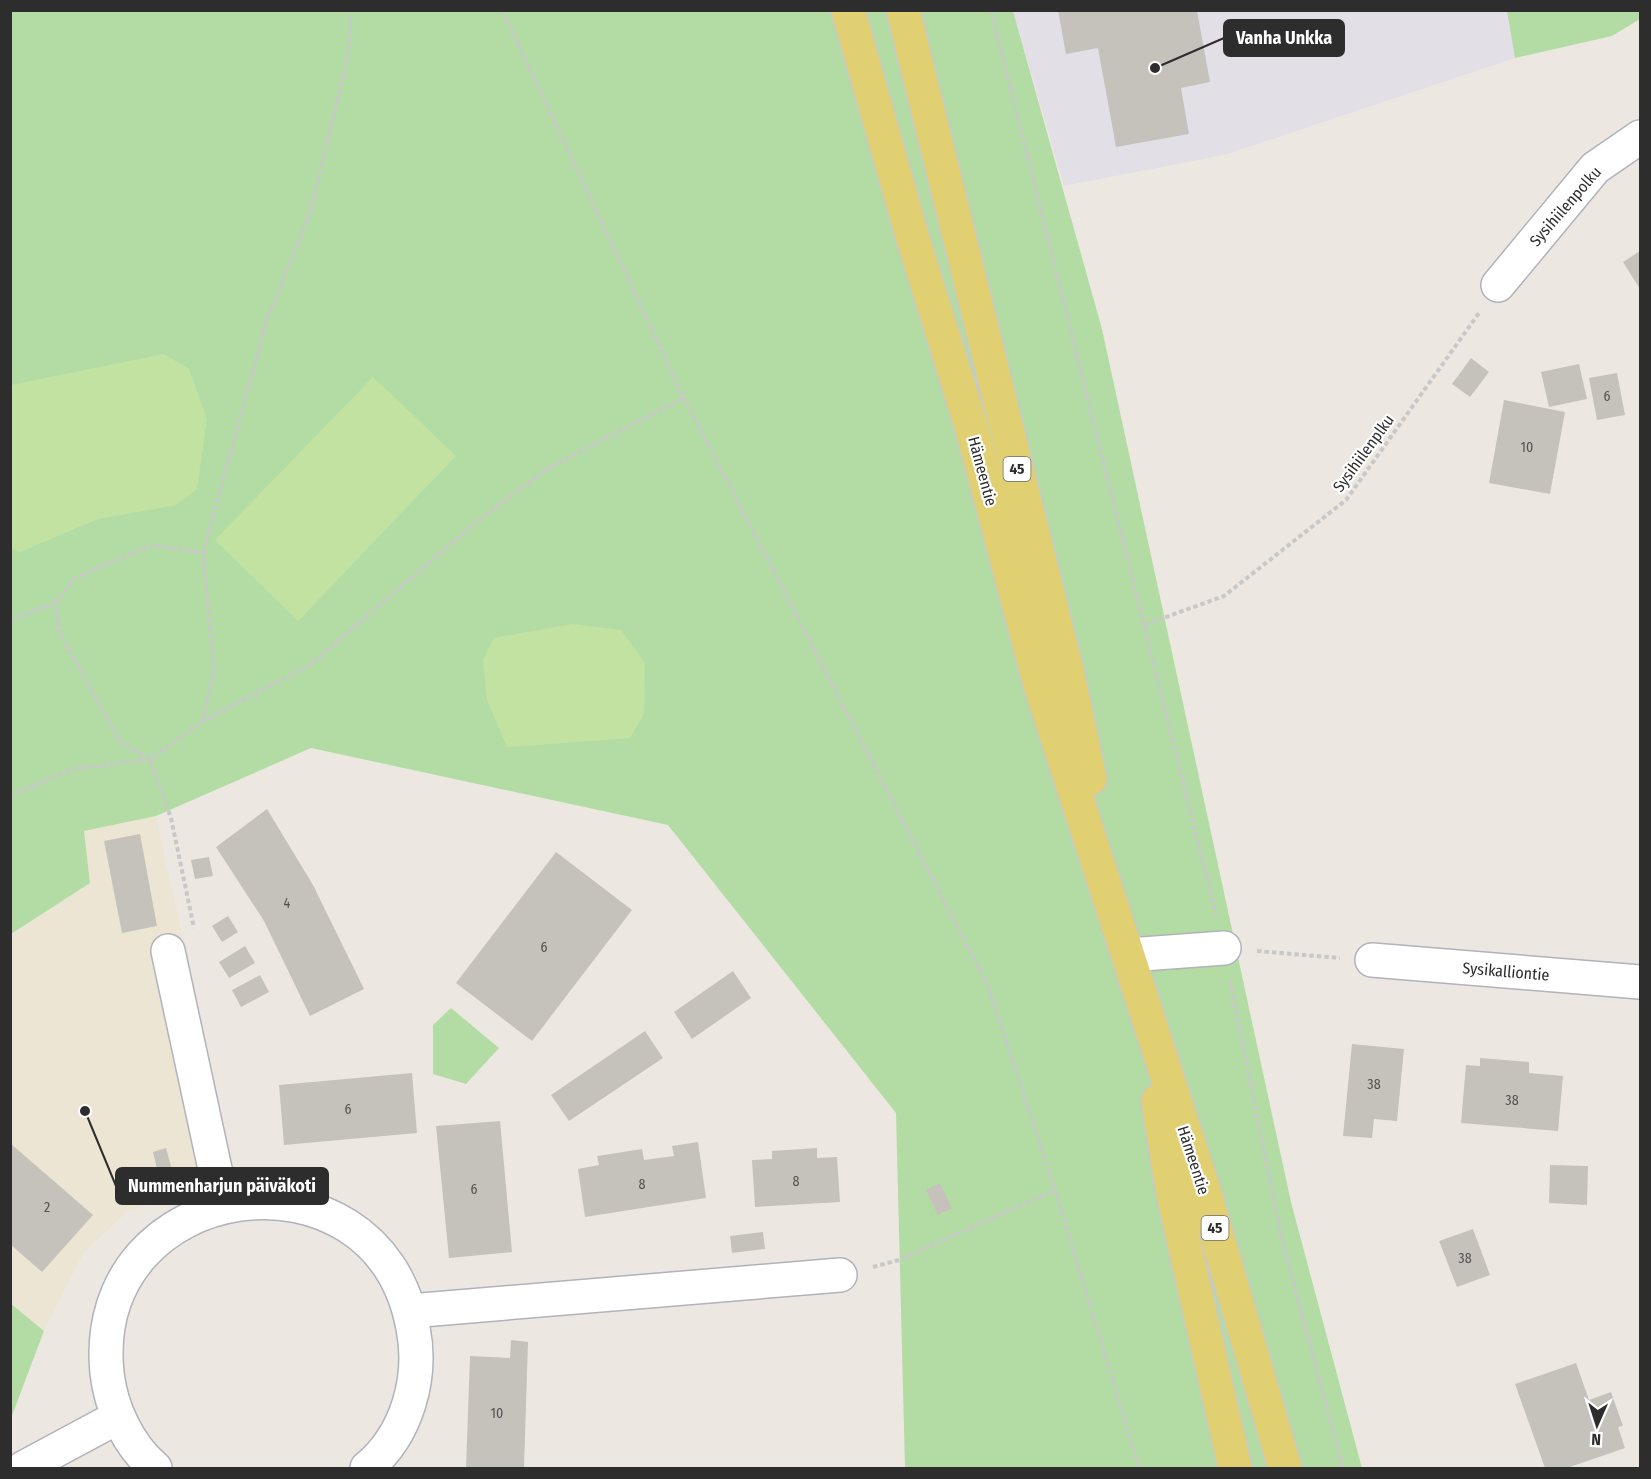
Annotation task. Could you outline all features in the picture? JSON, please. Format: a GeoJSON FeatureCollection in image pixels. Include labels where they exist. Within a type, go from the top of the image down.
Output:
{"type":"FeatureCollection","features":[{"type":"Feature","properties":{"kind":"main road","name":"Hämeentie"},"geometry":{"type":"LineString","coordinates":[[848,10],[913,239],[972,429],[1040,685],[1203,1187],[1285,1468]]}},
{"type":"Feature","properties":{"kind":"main road","name":"Hämeentie"},"geometry":{"type":"LineString","coordinates":[[903,10],[1068,675],[1125,943]]}},
{"type":"Feature","properties":{"kind":"main road","name":"Hämeentie"},"geometry":{"type":"LineString","coordinates":[[1138,990],[1173,1194],[1235,1468]]}},
{"type":"Feature","properties":{"kind":"street","name":"Sysihiilenpolku"},"geometry":{"type":"LineString","coordinates":[[1498,285],[1595,168],[1641,137]]}},
{"type":"Feature","properties":{"kind":"street"},"geometry":{"type":"LineString","coordinates":[[182,943],[223,1206]]}},
{"type":"Feature","properties":{"kind":"street"},"geometry":{"type":"LineString","coordinates":[[1125,943],[1224,948]]}},
{"type":"Feature","properties":{"kind":"street","name":"Sysikalliontie"},"geometry":{"type":"LineString","coordinates":[[1372,960],[1641,982]]}},
{"type":"Feature","properties":{"kind":"street"},"geometry":{"type":"LineString","coordinates":[[155,1468],[128,1436],[118,1417],[109,1387],[106,1359],[108,1330],[117,1298],[130,1272],[150,1247],[171,1229],[196,1215],[223,1206],[265,1201],[298,1205],[335,1219],[362,1237],[381,1257],[396,1279],[410,1311],[416,1355],[415,1377],[407,1409],[395,1436],[367,1468]]}},
{"type":"Feature","properties":{"kind":"street"},"geometry":{"type":"LineString","coordinates":[[410,1311],[840,1275]]}},
{"type":"Feature","properties":{"kind":"street"},"geometry":{"type":"LineString","coordinates":[[23,1468],[118,1417]]}},
{"type":"Feature","properties":{"kind":"path"},"geometry":{"type":"LineString","coordinates":[[203,722],[214,670],[203,554],[267,319],[310,213],[348,56],[351,10]]}},
{"type":"Feature","properties":{"kind":"path"},"geometry":{"type":"LineString","coordinates":[[502,10],[684,398],[988,986],[1054,1190],[1139,1468]]}},
{"type":"Feature","properties":{"kind":"path"},"geometry":{"type":"LineString","coordinates":[[991,10],[1224,948],[1282,1240],[1343,1468]]}},
{"type":"Feature","properties":{"kind":"path","name":"Sysihiilenplku"},"geometry":{"type":"LineString","coordinates":[[1144,625],[1224,596],[1346,500],[1498,285]]}},
{"type":"Feature","properties":{"kind":"path"},"geometry":{"type":"LineString","coordinates":[[10,796],[73,769],[150,759],[203,722],[310,665],[475,523],[550,466],[684,398]]}},
{"type":"Feature","properties":{"kind":"path"},"geometry":{"type":"LineString","coordinates":[[10,620],[55,603],[75,578],[152,545],[203,554]]}},
{"type":"Feature","properties":{"kind":"path"},"geometry":{"type":"LineString","coordinates":[[55,603],[60,634],[121,743],[150,759],[171,818],[182,943]]}},
{"type":"Feature","properties":{"kind":"path"},"geometry":{"type":"LineString","coordinates":[[1224,948],[1372,960]]}},
{"type":"Feature","properties":{"kind":"path"},"geometry":{"type":"LineString","coordinates":[[840,1275],[899,1260],[1054,1190]]}},
{"type":"Feature","properties":{"kind":"shaded area"},"geometry":{"type":"Polygon","coordinates":[[[1013,11],[1507,11],[1515,58],[1224,155],[1064,186],[1013,11]]]}},
{"type":"Feature","properties":{"kind":"shaded area"},"geometry":{"type":"Polygon","coordinates":[[[156,816],[236,1181],[128,1211],[84,1252],[44,1331],[11,1303],[11,934],[90,883],[84,831],[156,816]]]}},
{"type":"Feature","properties":{"kind":"green space"},"geometry":{"type":"Polygon","coordinates":[[[11,11],[1013,11],[1102,329],[1291,1202],[1362,1468],[905,1468],[896,1113],[668,825],[311,748],[156,816],[84,831],[90,883],[11,934],[11,11]]]}},
{"type":"Feature","properties":{"kind":"green space"},"geometry":{"type":"Polygon","coordinates":[[[1507,11],[1640,11],[1640,19],[1612,36],[1515,58],[1507,11]]]}},
{"type":"Feature","properties":{"kind":"green space"},"geometry":{"type":"Polygon","coordinates":[[[164,354],[189,369],[207,419],[197,489],[176,505],[98,519],[20,552],[11,548],[11,385],[164,354]]]}},
{"type":"Feature","properties":{"kind":"green space"},"geometry":{"type":"Polygon","coordinates":[[[373,377],[456,456],[298,621],[215,540],[373,377]]]}},
{"type":"Feature","properties":{"kind":"green space"},"geometry":{"type":"Polygon","coordinates":[[[572,624],[621,630],[645,663],[644,714],[630,738],[507,747],[487,700],[483,660],[494,638],[572,624]]]}},
{"type":"Feature","properties":{"kind":"green space"},"geometry":{"type":"Polygon","coordinates":[[[451,1008],[499,1048],[466,1084],[433,1074],[433,1025],[451,1008]]]}},
{"type":"Feature","properties":{"kind":"green space"},"geometry":{"type":"Polygon","coordinates":[[[10,1303],[44,1331],[11,1418],[10,1418],[10,1303]]]}},
{"type":"Feature","properties":{"kind":"building"},"geometry":{"type":"Polygon","coordinates":[[[1058,10],[1197,10],[1210,82],[1181,88],[1189,134],[1116,147],[1098,48],[1066,54],[1058,10]]]}},
{"type":"Feature","properties":{"kind":"building"},"geometry":{"type":"Polygon","coordinates":[[[1640,251],[1640,289],[1623,262],[1640,251]]]}},
{"type":"Feature","properties":{"kind":"building"},"geometry":{"type":"Polygon","coordinates":[[[1471,358],[1489,372],[1470,397],[1452,384],[1471,358]]]}},
{"type":"Feature","properties":{"kind":"building"},"geometry":{"type":"Polygon","coordinates":[[[1579,364],[1587,399],[1549,407],[1541,372],[1579,364]]]}},
{"type":"Feature","properties":{"kind":"building"},"geometry":{"type":"Polygon","coordinates":[[[1617,373],[1625,415],[1597,420],[1589,378],[1617,373]]]}},
{"type":"Feature","properties":{"kind":"building"},"geometry":{"type":"Polygon","coordinates":[[[1504,400],[1565,412],[1550,494],[1489,483],[1504,400]]]}},
{"type":"Feature","properties":{"kind":"building"},"geometry":{"type":"Polygon","coordinates":[[[267,809],[313,885],[364,989],[310,1016],[264,921],[216,847],[267,809]]]}},
{"type":"Feature","properties":{"kind":"building"},"geometry":{"type":"Polygon","coordinates":[[[140,834],[157,926],[122,933],[104,841],[140,834]]]}},
{"type":"Feature","properties":{"kind":"building"},"geometry":{"type":"Polygon","coordinates":[[[556,852],[632,910],[532,1041],[456,983],[556,852]]]}},
{"type":"Feature","properties":{"kind":"building"},"geometry":{"type":"Polygon","coordinates":[[[209,857],[213,876],[195,879],[191,860],[209,857]]]}},
{"type":"Feature","properties":{"kind":"building"},"geometry":{"type":"Polygon","coordinates":[[[228,916],[238,932],[222,942],[212,926],[228,916]]]}},
{"type":"Feature","properties":{"kind":"building"},"geometry":{"type":"Polygon","coordinates":[[[245,946],[255,963],[229,978],[219,962],[245,946]]]}},
{"type":"Feature","properties":{"kind":"building"},"geometry":{"type":"Polygon","coordinates":[[[733,971],[751,998],[692,1039],[674,1012],[733,971]]]}},
{"type":"Feature","properties":{"kind":"building"},"geometry":{"type":"Polygon","coordinates":[[[260,975],[269,992],[241,1007],[232,990],[260,975]]]}},
{"type":"Feature","properties":{"kind":"building"},"geometry":{"type":"Polygon","coordinates":[[[645,1031],[663,1058],[569,1121],[551,1095],[645,1031]]]}},
{"type":"Feature","properties":{"kind":"building"},"geometry":{"type":"Polygon","coordinates":[[[1352,1044],[1404,1049],[1397,1121],[1374,1119],[1372,1138],[1343,1136],[1352,1044]]]}},
{"type":"Feature","properties":{"kind":"building"},"geometry":{"type":"Polygon","coordinates":[[[1480,1058],[1529,1062],[1529,1073],[1563,1076],[1558,1131],[1461,1123],[1466,1065],[1480,1066],[1480,1058]]]}},
{"type":"Feature","properties":{"kind":"building"},"geometry":{"type":"Polygon","coordinates":[[[412,1073],[417,1133],[284,1145],[279,1085],[412,1073]]]}},
{"type":"Feature","properties":{"kind":"building"},"geometry":{"type":"Polygon","coordinates":[[[500,1121],[512,1252],[449,1258],[436,1126],[500,1121]]]}},
{"type":"Feature","properties":{"kind":"building"},"geometry":{"type":"Polygon","coordinates":[[[698,1142],[706,1198],[585,1217],[578,1169],[599,1165],[597,1156],[642,1149],[644,1160],[674,1156],[672,1146],[698,1142]]]}},
{"type":"Feature","properties":{"kind":"building"},"geometry":{"type":"Polygon","coordinates":[[[10,1143],[93,1215],[42,1272],[10,1244],[10,1143]]]}},
{"type":"Feature","properties":{"kind":"building"},"geometry":{"type":"Polygon","coordinates":[[[166,1148],[173,1174],[159,1177],[153,1152],[166,1148]]]}},
{"type":"Feature","properties":{"kind":"building"},"geometry":{"type":"Polygon","coordinates":[[[817,1148],[817,1158],[837,1157],[840,1202],[755,1207],[752,1160],[772,1159],[772,1151],[817,1148]]]}},
{"type":"Feature","properties":{"kind":"building"},"geometry":{"type":"Polygon","coordinates":[[[1550,1165],[1588,1166],[1587,1205],[1549,1203],[1550,1165]]]}},
{"type":"Feature","properties":{"kind":"building"},"geometry":{"type":"Polygon","coordinates":[[[940,1183],[952,1208],[938,1215],[926,1190],[940,1183]]]}},
{"type":"Feature","properties":{"kind":"building"},"geometry":{"type":"Polygon","coordinates":[[[1473,1229],[1490,1275],[1457,1287],[1439,1241],[1473,1229]]]}},
{"type":"Feature","properties":{"kind":"building"},"geometry":{"type":"Polygon","coordinates":[[[763,1232],[765,1249],[732,1253],[730,1236],[763,1232]]]}},
{"type":"Feature","properties":{"kind":"building"},"geometry":{"type":"Polygon","coordinates":[[[511,1340],[528,1342],[524,1468],[466,1468],[470,1356],[510,1358],[511,1340]]]}},
{"type":"Feature","properties":{"kind":"building"},"geometry":{"type":"Polygon","coordinates":[[[1576,1363],[1589,1400],[1611,1392],[1623,1426],[1618,1427],[1625,1448],[1567,1468],[1545,1468],[1515,1384],[1576,1363]]]}},
{"type":"Feature","properties":{"kind":"place","name":"Vanha Unkka"},"geometry":{"type":"Point","coordinates":[1155,68]}},
{"type":"Feature","properties":{"kind":"place","name":"Nummenharjun päiväkoti"},"geometry":{"type":"Point","coordinates":[85,1111]}}]}
